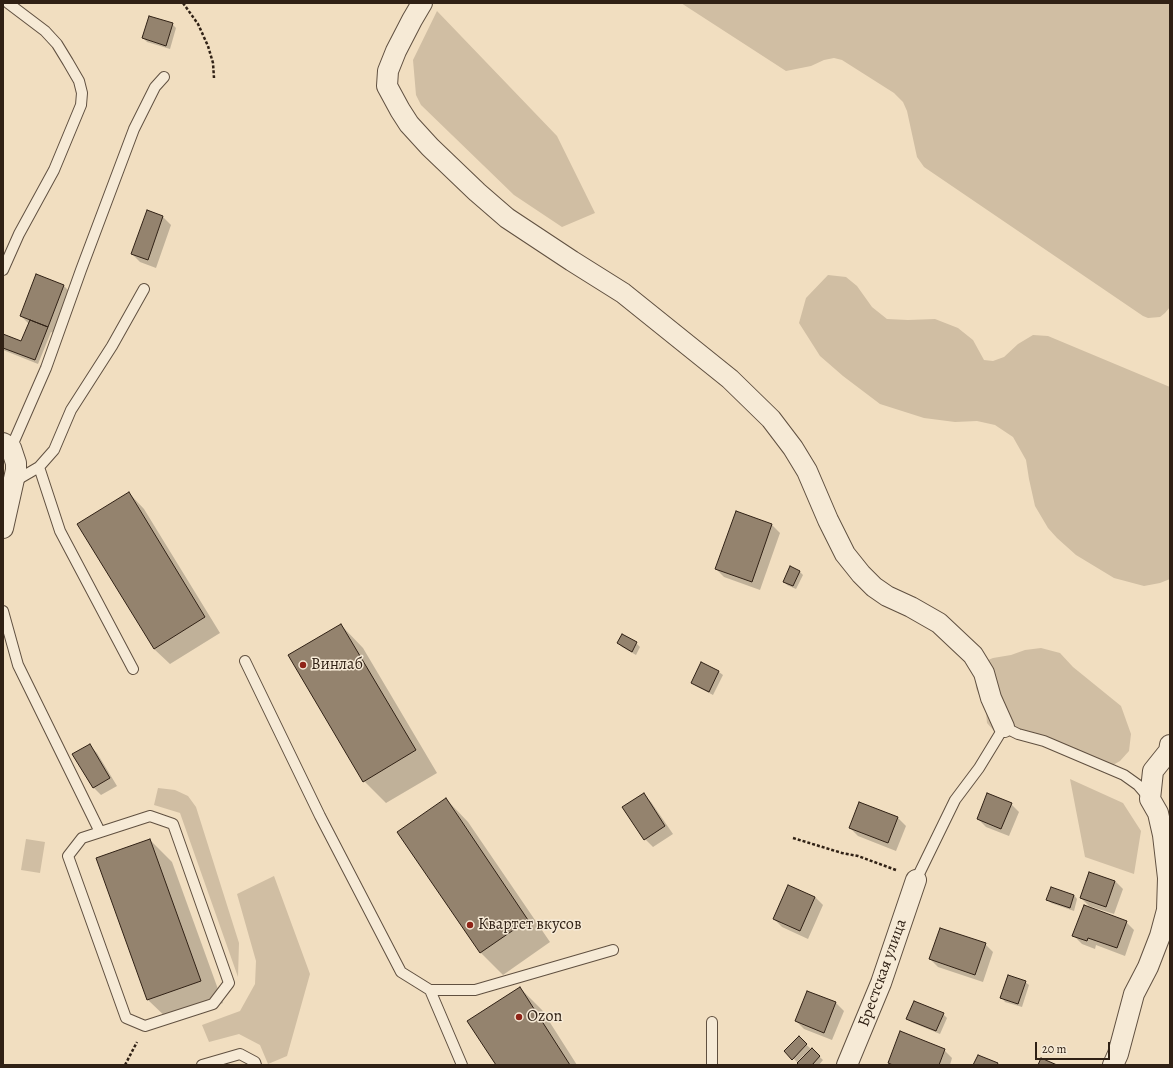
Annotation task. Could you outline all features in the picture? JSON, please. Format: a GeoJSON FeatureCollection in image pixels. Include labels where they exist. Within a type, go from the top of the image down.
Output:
{"type":"FeatureCollection","features":[{"type":"Feature","properties":{"kind":"street"},"geometry":{"type":"LineString","coordinates":[[422,3],[396,51],[388,71],[387,86],[409,124],[430,147],[477,192],[507,218],[623,293],[730,379],[771,419],[793,448],[807,471],[828,520],[845,554],[861,574],[874,586],[887,596],[911,607],[939,623],[973,655],[984,673],[991,698],[1004,727]]}},
{"type":"Feature","properties":{"kind":"street"},"geometry":{"type":"LineString","coordinates":[[3,528],[16,463],[7,446]]}},
{"type":"Feature","properties":{"kind":"street"},"geometry":{"type":"LineString","coordinates":[[1113,1065],[1118,1054],[1134,994],[1148,967],[1160,936],[1167,910],[1168,878],[1163,836],[1158,813],[1150,799],[1153,771],[1169,748]]}},
{"type":"Feature","properties":{"kind":"street","name":"Брестская улица"},"geometry":{"type":"LineString","coordinates":[[848,1065],[881,983],[916,880]]}},
{"type":"Feature","properties":{"kind":"lane"},"geometry":{"type":"LineString","coordinates":[[3,270],[19,234],[54,170],[81,105],[82,93],[79,81],[57,44],[45,30],[8,3]]}},
{"type":"Feature","properties":{"kind":"lane"},"geometry":{"type":"LineString","coordinates":[[7,446],[46,368],[134,129],[155,87],[164,77]]}},
{"type":"Feature","properties":{"kind":"lane"},"geometry":{"type":"LineString","coordinates":[[13,482],[39,467],[54,450],[71,410],[112,346],[144,290]]}},
{"type":"Feature","properties":{"kind":"lane"},"geometry":{"type":"LineString","coordinates":[[39,467],[60,531],[134,668]]}},
{"type":"Feature","properties":{"kind":"lane"},"geometry":{"type":"LineString","coordinates":[[3,611],[18,665],[100,832]]}},
{"type":"Feature","properties":{"kind":"lane"},"geometry":{"type":"LineString","coordinates":[[245,661],[320,816],[401,972],[430,990],[475,990],[613,950]]}},
{"type":"Feature","properties":{"kind":"lane"},"geometry":{"type":"LineString","coordinates":[[916,880],[955,800],[979,768],[1004,727],[1018,734],[1044,741],[1124,775],[1138,785],[1150,799]]}},
{"type":"Feature","properties":{"kind":"lane"},"geometry":{"type":"LineString","coordinates":[[150,816],[173,824],[229,983],[213,1004],[145,1026],[126,1018],[68,856],[82,838],[100,832],[150,816]]}},
{"type":"Feature","properties":{"kind":"lane"},"geometry":{"type":"LineString","coordinates":[[430,990],[462,1065]]}},
{"type":"Feature","properties":{"kind":"lane"},"geometry":{"type":"LineString","coordinates":[[712,1022],[712,1065]]}},
{"type":"Feature","properties":{"kind":"lane"},"geometry":{"type":"LineString","coordinates":[[202,1065],[240,1054],[255,1062],[256,1065]]}},
{"type":"Feature","properties":{"kind":"path"},"geometry":{"type":"LineString","coordinates":[[182,3],[198,24],[208,46],[213,63],[214,78]]}},
{"type":"Feature","properties":{"kind":"path"},"geometry":{"type":"LineString","coordinates":[[793,838],[837,852],[872,860],[900,871],[916,880]]}},
{"type":"Feature","properties":{"kind":"path"},"geometry":{"type":"LineString","coordinates":[[125,1065],[128,1058]]}},
{"type":"Feature","properties":{"kind":"shaded area"},"geometry":{"type":"Polygon","coordinates":[[[681,3],[1170,3],[1170,307],[1160,317],[1148,318],[1143,316],[924,167],[917,157],[907,111],[903,102],[894,93],[842,60],[834,58],[824,60],[811,66],[786,71],[681,3]]]}},
{"type":"Feature","properties":{"kind":"shaded area"},"geometry":{"type":"Polygon","coordinates":[[[437,11],[557,136],[595,213],[562,227],[514,195],[421,105],[416,95],[413,60],[437,11]]]}},
{"type":"Feature","properties":{"kind":"shaded area"},"geometry":{"type":"Polygon","coordinates":[[[828,275],[846,277],[857,286],[872,307],[887,319],[935,319],[958,328],[973,340],[984,360],[993,361],[1004,357],[1018,344],[1033,335],[1048,336],[1170,387],[1170,579],[1160,583],[1144,586],[1114,578],[1076,555],[1048,528],[1035,506],[1026,460],[1013,437],[995,425],[977,421],[955,422],[924,418],[880,404],[843,376],[820,356],[799,323],[806,298],[828,275]]]}},
{"type":"Feature","properties":{"kind":"shaded area"},"geometry":{"type":"Polygon","coordinates":[[[1041,648],[1060,653],[1073,667],[1121,706],[1131,734],[1129,751],[1120,761],[1113,765],[1032,736],[995,732],[987,723],[986,712],[976,688],[975,675],[981,663],[993,658],[1011,655],[1025,650],[1041,648]]]}},
{"type":"Feature","properties":{"kind":"shaded area"},"geometry":{"type":"Polygon","coordinates":[[[1070,779],[1123,803],[1141,831],[1134,874],[1085,857],[1070,779]]]}},
{"type":"Feature","properties":{"kind":"shaded area"},"geometry":{"type":"Polygon","coordinates":[[[158,788],[175,790],[188,796],[196,807],[239,943],[238,977],[180,813],[154,805],[158,788]]]}},
{"type":"Feature","properties":{"kind":"shaded area"},"geometry":{"type":"Polygon","coordinates":[[[26,839],[45,842],[40,873],[21,870],[26,839]]]}},
{"type":"Feature","properties":{"kind":"shaded area"},"geometry":{"type":"Polygon","coordinates":[[[274,876],[310,974],[287,1056],[268,1064],[260,1045],[239,1034],[209,1042],[202,1025],[240,1011],[255,984],[256,961],[237,894],[274,876]]]}},
{"type":"Feature","properties":{"kind":"building"},"geometry":{"type":"Polygon","coordinates":[[[149,16],[173,23],[166,46],[142,38],[149,16]]]}},
{"type":"Feature","properties":{"kind":"building"},"geometry":{"type":"Polygon","coordinates":[[[147,210],[163,216],[148,260],[131,254],[147,210]]]}},
{"type":"Feature","properties":{"kind":"building"},"geometry":{"type":"Polygon","coordinates":[[[36,274],[64,285],[48,327],[20,316],[36,274]]]}},
{"type":"Feature","properties":{"kind":"building"},"geometry":{"type":"Polygon","coordinates":[[[30,320],[48,327],[35,360],[3,348],[3,334],[21,341],[30,320]]]}},
{"type":"Feature","properties":{"kind":"building"},"geometry":{"type":"Polygon","coordinates":[[[129,492],[205,617],[154,649],[77,524],[129,492]]]}},
{"type":"Feature","properties":{"kind":"building"},"geometry":{"type":"Polygon","coordinates":[[[736,511],[772,524],[752,582],[715,569],[736,511]]]}},
{"type":"Feature","properties":{"kind":"building"},"geometry":{"type":"Polygon","coordinates":[[[790,566],[800,571],[793,586],[783,582],[790,566]]]}},
{"type":"Feature","properties":{"kind":"building"},"geometry":{"type":"Polygon","coordinates":[[[341,624],[416,750],[363,782],[288,655],[341,624]]]}},
{"type":"Feature","properties":{"kind":"building"},"geometry":{"type":"Polygon","coordinates":[[[622,634],[637,642],[632,652],[617,643],[622,634]]]}},
{"type":"Feature","properties":{"kind":"building"},"geometry":{"type":"Polygon","coordinates":[[[701,662],[719,671],[709,692],[691,683],[701,662]]]}},
{"type":"Feature","properties":{"kind":"building"},"geometry":{"type":"Polygon","coordinates":[[[90,744],[110,778],[93,788],[72,754],[90,744]]]}},
{"type":"Feature","properties":{"kind":"building"},"geometry":{"type":"Polygon","coordinates":[[[644,793],[665,826],[644,840],[622,807],[644,793]]]}},
{"type":"Feature","properties":{"kind":"building"},"geometry":{"type":"Polygon","coordinates":[[[987,793],[1012,803],[1001,829],[977,819],[987,793]]]}},
{"type":"Feature","properties":{"kind":"building"},"geometry":{"type":"Polygon","coordinates":[[[446,798],[528,920],[480,953],[397,832],[446,798]]]}},
{"type":"Feature","properties":{"kind":"building"},"geometry":{"type":"Polygon","coordinates":[[[859,802],[898,817],[888,843],[849,828],[859,802]]]}},
{"type":"Feature","properties":{"kind":"building"},"geometry":{"type":"Polygon","coordinates":[[[150,839],[201,981],[147,1000],[96,858],[150,839]]]}},
{"type":"Feature","properties":{"kind":"building"},"geometry":{"type":"Polygon","coordinates":[[[1089,872],[1115,881],[1106,907],[1080,898],[1089,872]]]}},
{"type":"Feature","properties":{"kind":"building"},"geometry":{"type":"Polygon","coordinates":[[[788,885],[815,897],[800,931],[773,919],[788,885]]]}},
{"type":"Feature","properties":{"kind":"building"},"geometry":{"type":"Polygon","coordinates":[[[1051,887],[1074,895],[1070,908],[1046,900],[1051,887]]]}},
{"type":"Feature","properties":{"kind":"building"},"geometry":{"type":"Polygon","coordinates":[[[1084,905],[1127,921],[1117,948],[1088,938],[1087,941],[1072,936],[1084,905]]]}},
{"type":"Feature","properties":{"kind":"building"},"geometry":{"type":"Polygon","coordinates":[[[940,928],[986,943],[975,975],[929,959],[940,928]]]}},
{"type":"Feature","properties":{"kind":"building"},"geometry":{"type":"Polygon","coordinates":[[[1008,975],[1026,981],[1018,1004],[1000,998],[1008,975]]]}},
{"type":"Feature","properties":{"kind":"building"},"geometry":{"type":"Polygon","coordinates":[[[520,987],[570,1065],[496,1065],[467,1021],[520,987]]]}},
{"type":"Feature","properties":{"kind":"building"},"geometry":{"type":"Polygon","coordinates":[[[807,991],[836,1002],[824,1033],[795,1021],[807,991]]]}},
{"type":"Feature","properties":{"kind":"building"},"geometry":{"type":"Polygon","coordinates":[[[914,1001],[944,1013],[936,1031],[906,1019],[914,1001]]]}},
{"type":"Feature","properties":{"kind":"building"},"geometry":{"type":"Polygon","coordinates":[[[900,1031],[945,1049],[939,1065],[893,1065],[888,1063],[900,1031]]]}},
{"type":"Feature","properties":{"kind":"building"},"geometry":{"type":"Polygon","coordinates":[[[799,1036],[807,1044],[792,1060],[784,1051],[799,1036]]]}},
{"type":"Feature","properties":{"kind":"building"},"geometry":{"type":"Polygon","coordinates":[[[812,1048],[820,1056],[812,1065],[799,1065],[797,1063],[812,1048]]]}},
{"type":"Feature","properties":{"kind":"building"},"geometry":{"type":"Polygon","coordinates":[[[978,1055],[998,1063],[997,1065],[973,1065],[978,1055]]]}},
{"type":"Feature","properties":{"kind":"building"},"geometry":{"type":"Polygon","coordinates":[[[1041,1058],[1057,1065],[1038,1065],[1041,1058]]]}},
{"type":"Feature","properties":{"kind":"place","name":"Винлаб"},"geometry":{"type":"Point","coordinates":[303,665]}},
{"type":"Feature","properties":{"kind":"place","name":"Квартет вкусов"},"geometry":{"type":"Point","coordinates":[470,925]}},
{"type":"Feature","properties":{"kind":"place","name":"Ozon"},"geometry":{"type":"Point","coordinates":[519,1017]}}]}
